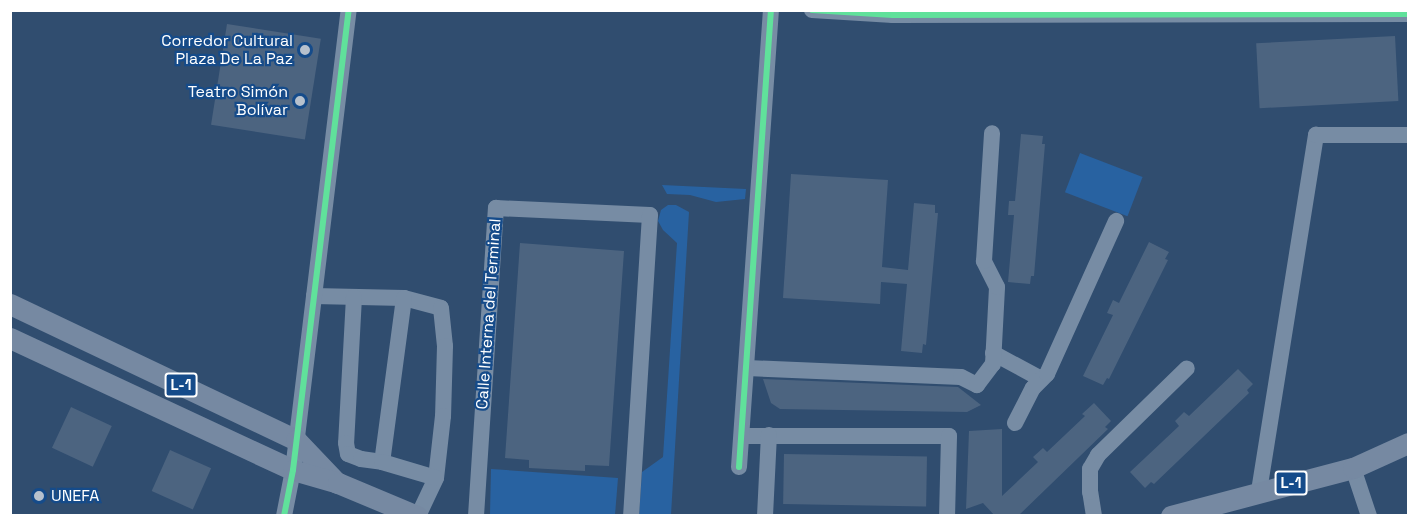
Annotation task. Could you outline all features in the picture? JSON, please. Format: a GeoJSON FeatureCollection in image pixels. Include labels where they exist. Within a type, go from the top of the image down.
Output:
{"type":"FeatureCollection","features":[{"type":"Feature","properties":{"kind":"main road","name":"L-1"},"geometry":{"type":"LineString","coordinates":[[10,304],[296,440],[338,483]]}},
{"type":"Feature","properties":{"kind":"main road","name":"L-1"},"geometry":{"type":"LineString","coordinates":[[10,338],[293,470],[338,483],[418,516]]}},
{"type":"Feature","properties":{"kind":"main road","name":"L-1"},"geometry":{"type":"LineString","coordinates":[[1171,516],[1204,511],[1259,491],[1353,468],[1408,442]]}},
{"type":"Feature","properties":{"kind":"street"},"geometry":{"type":"LineString","coordinates":[[284,516],[293,470],[349,10]]}},
{"type":"Feature","properties":{"kind":"street"},"geometry":{"type":"LineString","coordinates":[[740,467],[771,10]]}},
{"type":"Feature","properties":{"kind":"street"},"geometry":{"type":"LineString","coordinates":[[812,10],[905,15],[1408,14]]}},
{"type":"Feature","properties":{"kind":"street"},"geometry":{"type":"LineString","coordinates":[[747,368],[961,377],[977,385],[993,364],[997,287],[984,261],[992,133]]}},
{"type":"Feature","properties":{"kind":"street"},"geometry":{"type":"LineString","coordinates":[[1259,491],[1316,135],[1408,135]]}},
{"type":"Feature","properties":{"kind":"street","name":"Calle Interna del Terminal"},"geometry":{"type":"LineString","coordinates":[[476,516],[496,208],[650,215],[631,516]]}},
{"type":"Feature","properties":{"kind":"street"},"geometry":{"type":"LineString","coordinates":[[1015,423],[1033,388],[1047,374],[1116,221]]}},
{"type":"Feature","properties":{"kind":"street"},"geometry":{"type":"LineString","coordinates":[[314,296],[404,298],[441,308],[445,346],[443,416],[436,478],[418,516]]}},
{"type":"Feature","properties":{"kind":"street"},"geometry":{"type":"LineString","coordinates":[[354,297],[345,443],[348,454],[436,478]]}},
{"type":"Feature","properties":{"kind":"street"},"geometry":{"type":"LineString","coordinates":[[382,462],[404,298]]}},
{"type":"Feature","properties":{"kind":"street"},"geometry":{"type":"LineString","coordinates":[[993,353],[1041,379]]}},
{"type":"Feature","properties":{"kind":"street"},"geometry":{"type":"LineString","coordinates":[[1094,516],[1090,492],[1090,469],[1098,455],[1186,368]]}},
{"type":"Feature","properties":{"kind":"street"},"geometry":{"type":"LineString","coordinates":[[765,516],[769,435]]}},
{"type":"Feature","properties":{"kind":"street"},"geometry":{"type":"LineString","coordinates":[[742,436],[949,436],[947,516]]}},
{"type":"Feature","properties":{"kind":"street"},"geometry":{"type":"LineString","coordinates":[[1353,468],[1369,516]]}},
{"type":"Feature","properties":{"kind":"shaded area"},"geometry":{"type":"Polygon","coordinates":[[[1080,153],[1143,177],[1127,216],[1065,192],[1080,153]]]}},
{"type":"Feature","properties":{"kind":"shaded area"},"geometry":{"type":"Polygon","coordinates":[[[662,185],[746,189],[745,199],[716,202],[690,195],[667,194],[662,185]]]}},
{"type":"Feature","properties":{"kind":"shaded area"},"geometry":{"type":"Polygon","coordinates":[[[668,205],[676,205],[689,212],[671,515],[639,516],[642,472],[663,457],[677,243],[663,230],[658,221],[661,210],[668,205]]]}},
{"type":"Feature","properties":{"kind":"shaded area"},"geometry":{"type":"Polygon","coordinates":[[[491,469],[618,478],[615,515],[490,515],[491,469]]]}},
{"type":"Feature","properties":{"kind":"building"},"geometry":{"type":"Polygon","coordinates":[[[227,24],[321,39],[305,140],[211,125],[227,24]]]}},
{"type":"Feature","properties":{"kind":"building"},"geometry":{"type":"Polygon","coordinates":[[[1395,36],[1398,101],[1260,108],[1256,43],[1395,36]]]}},
{"type":"Feature","properties":{"kind":"building"},"geometry":{"type":"Polygon","coordinates":[[[1021,134],[1043,136],[1042,144],[1045,144],[1034,276],[1031,276],[1030,284],[1008,282],[1014,215],[1008,215],[1009,201],[1015,201],[1021,134]]]}},
{"type":"Feature","properties":{"kind":"building"},"geometry":{"type":"Polygon","coordinates":[[[791,174],[888,180],[882,267],[908,270],[914,203],[935,205],[935,213],[938,213],[926,345],[923,344],[922,353],[901,351],[907,284],[881,282],[880,304],[783,298],[791,174]]]}},
{"type":"Feature","properties":{"kind":"building"},"geometry":{"type":"Polygon","coordinates":[[[1149,242],[1169,252],[1165,259],[1168,260],[1109,379],[1107,378],[1103,385],[1083,376],[1113,315],[1107,313],[1113,300],[1119,303],[1149,242]]]}},
{"type":"Feature","properties":{"kind":"building"},"geometry":{"type":"Polygon","coordinates":[[[520,243],[624,251],[609,466],[585,465],[585,471],[529,468],[529,460],[505,458],[520,243]]]}},
{"type":"Feature","properties":{"kind":"building"},"geometry":{"type":"Polygon","coordinates":[[[1238,369],[1253,384],[1247,390],[1249,393],[1154,484],[1151,482],[1145,488],[1130,472],[1179,426],[1175,421],[1184,412],[1189,416],[1238,369]]]}},
{"type":"Feature","properties":{"kind":"building"},"geometry":{"type":"Polygon","coordinates":[[[763,379],[958,387],[981,405],[967,412],[780,409],[771,403],[763,379]]]}},
{"type":"Feature","properties":{"kind":"building"},"geometry":{"type":"Polygon","coordinates":[[[1094,403],[1111,421],[1105,427],[1108,429],[1018,516],[995,516],[983,503],[966,509],[969,431],[1002,429],[1002,496],[1038,462],[1033,457],[1043,448],[1047,452],[1085,416],[1082,414],[1094,403]]]}},
{"type":"Feature","properties":{"kind":"building"},"geometry":{"type":"Polygon","coordinates":[[[71,407],[112,426],[93,467],[52,448],[71,407]]]}},
{"type":"Feature","properties":{"kind":"building"},"geometry":{"type":"Polygon","coordinates":[[[170,450],[211,468],[193,509],[152,491],[170,450]]]}},
{"type":"Feature","properties":{"kind":"building"},"geometry":{"type":"Polygon","coordinates":[[[784,454],[927,456],[926,506],[783,504],[784,454]]]}},
{"type":"Feature","properties":{"kind":"cycle path"},"geometry":{"type":"LineString","coordinates":[[284,516],[293,470],[349,10]]}},
{"type":"Feature","properties":{"kind":"cycle path"},"geometry":{"type":"LineString","coordinates":[[739,467],[771,10]]}},
{"type":"Feature","properties":{"kind":"cycle path"},"geometry":{"type":"LineString","coordinates":[[812,10],[893,15],[1408,14]]}},
{"type":"Feature","properties":{"kind":"place","name":"Corredor Cultural Plaza De La Paz"},"geometry":{"type":"Point","coordinates":[305,50]}},
{"type":"Feature","properties":{"kind":"place","name":"Teatro Simón Bolívar"},"geometry":{"type":"Point","coordinates":[300,101]}},
{"type":"Feature","properties":{"kind":"place","name":"UNEFA"},"geometry":{"type":"Point","coordinates":[39,496]}}]}
